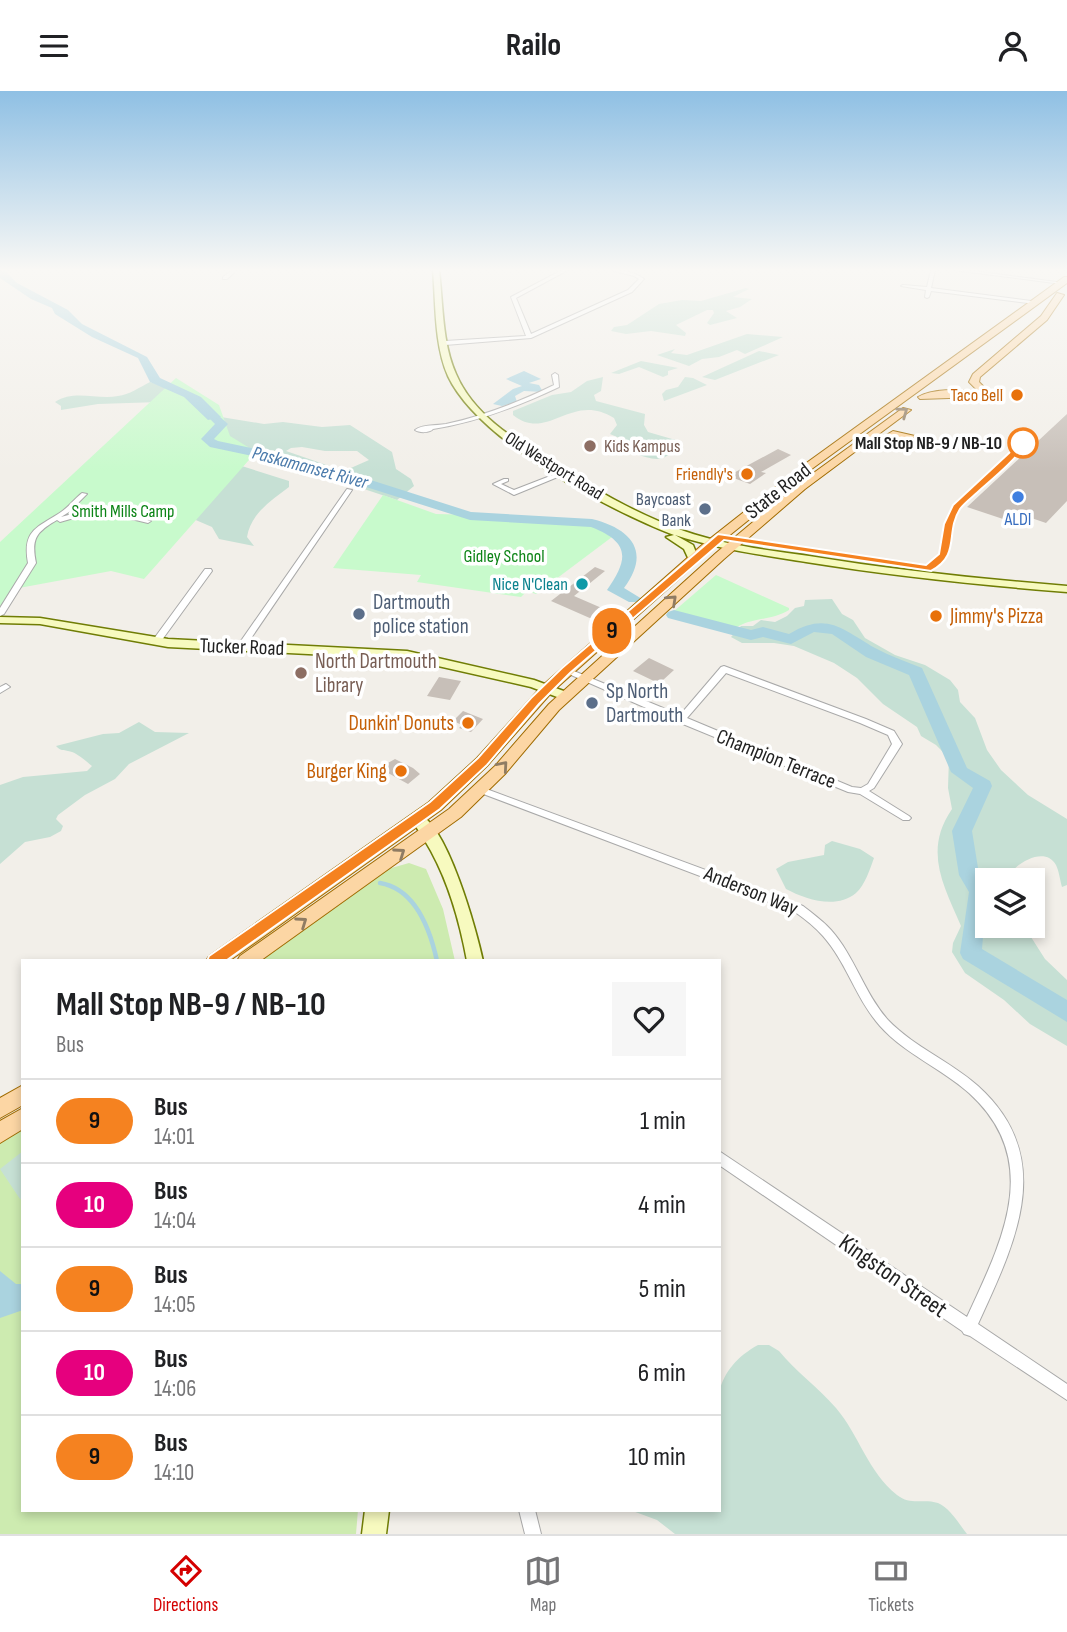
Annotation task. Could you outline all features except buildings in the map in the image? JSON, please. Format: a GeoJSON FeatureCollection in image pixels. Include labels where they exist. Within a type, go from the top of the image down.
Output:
{"type":"FeatureCollection","features":[{"type":"Feature","properties":{"kind":"main road","name":"Old Westport Road"},"geometry":{"type":"LineString","coordinates":[[444,337],[453,375],[467,400],[506,438],[563,473],[676,533],[736,543]]}},
{"type":"Feature","properties":{"kind":"main road","name":"State Road"},"geometry":{"type":"LineString","coordinates":[[249,959],[424,825],[547,689],[718,539],[809,466],[987,337]]}},
{"type":"Feature","properties":{"kind":"main road"},"geometry":{"type":"LineString","coordinates":[[985,352],[1003,337]]}},
{"type":"Feature","properties":{"kind":"main road"},"geometry":{"type":"LineString","coordinates":[[923,397],[981,393],[974,377],[1014,342],[1030,337]]}},
{"type":"Feature","properties":{"kind":"main road"},"geometry":{"type":"LineString","coordinates":[[974,363],[1005,351]]}},
{"type":"Feature","properties":{"kind":"main road","name":"State Road"},"geometry":{"type":"LineString","coordinates":[[218,959],[481,790],[565,696],[736,543],[790,498],[943,383]]}},
{"type":"Feature","properties":{"kind":"main road"},"geometry":{"type":"LineString","coordinates":[[790,498],[836,474],[888,435],[899,433],[909,436]]}},
{"type":"Feature","properties":{"kind":"main road"},"geometry":{"type":"LineString","coordinates":[[658,524],[664,533],[689,547],[694,560]]}},
{"type":"Feature","properties":{"kind":"main road"},"geometry":{"type":"LineString","coordinates":[[736,543],[927,569],[1067,579]]}},
{"type":"Feature","properties":{"kind":"main road"},"geometry":{"type":"LineString","coordinates":[[736,543],[913,576],[1067,589]]}},
{"type":"Feature","properties":{"kind":"main road","name":"Tucker Road"},"geometry":{"type":"LineString","coordinates":[[0,619],[40,621],[156,642],[373,651],[407,655],[547,689],[565,696]]}},
{"type":"Feature","properties":{"kind":"main road"},"geometry":{"type":"LineString","coordinates":[[424,825],[449,871],[465,917],[475,959]]}},
{"type":"Feature","properties":{"kind":"main road"},"geometry":{"type":"LineString","coordinates":[[0,1109],[21,1095]]}},
{"type":"Feature","properties":{"kind":"main road"},"geometry":{"type":"LineString","coordinates":[[0,1133],[21,1118]]}},
{"type":"Feature","properties":{"kind":"main road"},"geometry":{"type":"LineString","coordinates":[[374,1534],[377,1512]]}},
{"type":"Feature","properties":{"kind":"street"},"geometry":{"type":"LineString","coordinates":[[445,343],[524,337]]}},
{"type":"Feature","properties":{"kind":"street"},"geometry":{"type":"LineString","coordinates":[[430,428],[482,416],[557,386],[555,375]]}},
{"type":"Feature","properties":{"kind":"street"},"geometry":{"type":"LineString","coordinates":[[506,480],[496,484],[514,493],[525,486],[536,485],[563,473]]}},
{"type":"Feature","properties":{"kind":"street"},"geometry":{"type":"LineString","coordinates":[[240,647],[349,490]]}},
{"type":"Feature","properties":{"kind":"street"},"geometry":{"type":"LineString","coordinates":[[0,614],[32,563],[28,549],[33,535],[44,522],[65,512],[84,494]]}},
{"type":"Feature","properties":{"kind":"street"},"geometry":{"type":"LineString","coordinates":[[40,528],[98,509],[148,521]]}},
{"type":"Feature","properties":{"kind":"street"},"geometry":{"type":"LineString","coordinates":[[156,642],[208,571]]}},
{"type":"Feature","properties":{"kind":"street"},"geometry":{"type":"LineString","coordinates":[[681,720],[724,669],[863,720],[895,737],[896,748],[871,786],[862,791]]}},
{"type":"Feature","properties":{"kind":"street","name":"Champion Terrace"},"geometry":{"type":"LineString","coordinates":[[566,671],[845,787],[862,791],[906,818]]}},
{"type":"Feature","properties":{"kind":"street","name":"Anderson Way"},"geometry":{"type":"LineString","coordinates":[[481,790],[780,901],[817,921],[841,950],[863,994],[884,1023],[903,1040],[977,1093],[1000,1118],[1018,1169],[1019,1198],[1014,1223],[970,1329]]}},
{"type":"Feature","properties":{"kind":"street","name":"Kingston Street"},"geometry":{"type":"LineString","coordinates":[[721,1158],[1067,1393]]}},
{"type":"Feature","properties":{"kind":"street"},"geometry":{"type":"LineString","coordinates":[[528,1512],[533,1534]]}},
{"type":"Feature","properties":{"kind":"green space"},"geometry":{"type":"Polygon","coordinates":[[[737,337],[782,337],[745,354],[737,350],[719,357],[702,359],[689,366],[657,355],[675,349],[671,353],[687,355],[737,337]]]}},
{"type":"Feature","properties":{"kind":"green space"},"geometry":{"type":"Polygon","coordinates":[[[759,351],[779,355],[715,380],[702,377],[759,351]]]}},
{"type":"Feature","properties":{"kind":"green space"},"geometry":{"type":"Polygon","coordinates":[[[641,361],[678,368],[668,371],[668,375],[663,377],[639,367],[619,374],[611,373],[641,361]]]}},
{"type":"Feature","properties":{"kind":"green space"},"geometry":{"type":"Polygon","coordinates":[[[603,377],[601,391],[594,395],[596,401],[645,414],[644,425],[648,432],[679,441],[674,450],[658,459],[630,453],[624,440],[610,434],[617,425],[614,418],[599,411],[585,410],[538,423],[526,422],[513,415],[513,411],[552,395],[571,392],[587,381],[603,377]]]}},
{"type":"Feature","properties":{"kind":"green space"},"geometry":{"type":"Polygon","coordinates":[[[685,377],[707,385],[664,401],[662,394],[678,387],[685,377]]]}},
{"type":"Feature","properties":{"kind":"green space","name":"Smith Mills Camp"},"geometry":{"type":"Polygon","coordinates":[[[176,378],[219,405],[230,436],[256,452],[144,579],[111,571],[19,588],[0,606],[0,542],[176,378]]]}},
{"type":"Feature","properties":{"kind":"green space"},"geometry":{"type":"Polygon","coordinates":[[[150,382],[170,389],[159,402],[98,404],[61,410],[61,406],[55,402],[78,395],[122,395],[150,382]]]}},
{"type":"Feature","properties":{"kind":"green space"},"geometry":{"type":"Polygon","coordinates":[[[221,417],[264,424],[283,422],[322,427],[350,425],[392,452],[396,469],[411,479],[414,486],[397,500],[316,473],[221,451],[221,417]],[[302,447],[286,451],[344,471],[369,460],[357,451],[325,451],[302,447]]]}},
{"type":"Feature","properties":{"kind":"green space"},"geometry":{"type":"Polygon","coordinates":[[[226,461],[289,481],[289,487],[263,508],[253,521],[247,537],[254,546],[219,539],[212,527],[191,518],[226,461]]]}},
{"type":"Feature","properties":{"kind":"green space","name":"Gidley School"},"geometry":{"type":"Polygon","coordinates":[[[383,495],[436,514],[596,526],[612,537],[536,594],[527,591],[521,597],[417,582],[421,575],[333,568],[383,495]]]}},
{"type":"Feature","properties":{"kind":"green space"},"geometry":{"type":"Polygon","coordinates":[[[716,575],[789,610],[746,623],[733,630],[728,626],[673,612],[716,575]]]}},
{"type":"Feature","properties":{"kind":"green space"},"geometry":{"type":"Polygon","coordinates":[[[832,599],[842,614],[853,620],[865,638],[895,655],[925,665],[950,680],[958,690],[960,702],[975,718],[987,750],[1001,770],[1028,795],[1067,819],[1067,885],[1062,887],[1056,865],[1051,859],[1044,857],[1029,859],[1015,868],[975,868],[975,938],[1032,938],[1045,959],[1067,980],[1067,1046],[1030,1024],[1004,1000],[965,973],[952,952],[961,926],[943,882],[938,854],[943,824],[952,809],[948,788],[949,758],[936,745],[921,736],[917,727],[883,704],[857,678],[834,663],[794,646],[742,643],[731,637],[741,626],[753,626],[761,620],[775,622],[787,616],[795,608],[804,606],[805,600],[832,599]]]}},
{"type":"Feature","properties":{"kind":"green space"},"geometry":{"type":"Polygon","coordinates":[[[139,722],[155,732],[189,733],[129,764],[115,779],[85,795],[58,815],[56,819],[63,826],[61,831],[50,837],[25,842],[0,864],[0,785],[23,777],[87,771],[92,766],[85,760],[56,746],[103,734],[119,733],[139,722]]]}},
{"type":"Feature","properties":{"kind":"green space"},"geometry":{"type":"Polygon","coordinates":[[[832,841],[860,849],[874,858],[859,890],[848,898],[830,902],[811,899],[786,889],[776,869],[788,862],[824,855],[825,845],[832,841]]]}},
{"type":"Feature","properties":{"kind":"green space"},"geometry":{"type":"Polygon","coordinates":[[[409,863],[426,869],[443,909],[455,959],[261,959],[388,869],[409,863]]]}},
{"type":"Feature","properties":{"kind":"green space"},"geometry":{"type":"Polygon","coordinates":[[[21,1127],[21,1512],[358,1512],[356,1534],[0,1534],[0,1142],[21,1127]]]}},
{"type":"Feature","properties":{"kind":"green space"},"geometry":{"type":"Polygon","coordinates":[[[21,1153],[21,1199],[20,1199],[0,1169],[21,1153]]]}},
{"type":"Feature","properties":{"kind":"green space"},"geometry":{"type":"Polygon","coordinates":[[[758,1345],[769,1345],[779,1351],[829,1400],[887,1486],[907,1500],[942,1505],[967,1534],[675,1534],[657,1520],[635,1512],[721,1512],[721,1387],[733,1365],[758,1345]]]}},
{"type":"Feature","properties":{"kind":"water"},"geometry":{"type":"Polygon","coordinates":[[[93,337],[108,337],[147,357],[160,378],[201,397],[221,417],[208,420],[184,397],[150,382],[138,358],[93,337]]]}},
{"type":"Feature","properties":{"kind":"water"},"geometry":{"type":"Polygon","coordinates":[[[524,371],[541,379],[529,383],[539,385],[543,392],[524,391],[515,396],[517,402],[502,406],[493,404],[513,389],[522,386],[506,379],[524,371]]]}},
{"type":"Feature","properties":{"kind":"water"},"geometry":{"type":"Polygon","coordinates":[[[0,1271],[16,1284],[21,1284],[21,1311],[0,1318],[0,1271]]]}},
{"type":"Feature","properties":{"kind":"waterway","name":"Paskamanset River"},"geometry":{"type":"LineString","coordinates":[[197,400],[222,424],[207,439],[214,444],[303,463],[470,516],[592,523],[606,528],[620,538],[631,558],[628,572],[615,590],[634,599]]}},
{"type":"Feature","properties":{"kind":"waterway","name":"Paskamanset River"},"geometry":{"type":"LineString","coordinates":[[674,615],[751,635],[763,632],[791,639],[811,627],[836,630],[872,653],[916,672],[960,772],[983,786],[962,831],[969,875],[979,891],[971,953],[1067,1012]]}},
{"type":"Feature","properties":{"kind":"waterway"},"geometry":{"type":"LineString","coordinates":[[380,883],[403,893],[412,902],[425,924],[436,959]]}},
{"type":"Feature","properties":{"kind":"bus line","name":"9"},"geometry":{"type":"LineString","coordinates":[[218,959],[435,806],[482,762],[535,701],[566,671],[722,536],[927,569],[939,562],[946,551],[949,524],[956,507],[1023,443]]}},
{"type":"Feature","properties":{"kind":"place","name":"Taco Bell"},"geometry":{"type":"Point","coordinates":[1017,395]}},
{"type":"Feature","properties":{"kind":"place","name":"Mall Stop NB-9 / NB-10"},"geometry":{"type":"Point","coordinates":[1023,443]}},
{"type":"Feature","properties":{"kind":"place","name":"Kids Kampus"},"geometry":{"type":"Point","coordinates":[590,446]}},
{"type":"Feature","properties":{"kind":"place","name":"Friendly's"},"geometry":{"type":"Point","coordinates":[747,474]}},
{"type":"Feature","properties":{"kind":"place","name":"ALDI"},"geometry":{"type":"Point","coordinates":[1018,497]}},
{"type":"Feature","properties":{"kind":"place","name":"Baycoast Bank"},"geometry":{"type":"Point","coordinates":[705,509]}},
{"type":"Feature","properties":{"kind":"place","name":"Nice N'Clean"},"geometry":{"type":"Point","coordinates":[582,584]}},
{"type":"Feature","properties":{"kind":"place","name":"Dartmouth police station"},"geometry":{"type":"Point","coordinates":[359,614]}},
{"type":"Feature","properties":{"kind":"place","name":"Jimmy's Pizza"},"geometry":{"type":"Point","coordinates":[936,616]}},
{"type":"Feature","properties":{"kind":"place","name":"North Dartmouth Library"},"geometry":{"type":"Point","coordinates":[301,673]}},
{"type":"Feature","properties":{"kind":"place","name":"Sp North Dartmouth"},"geometry":{"type":"Point","coordinates":[592,703]}},
{"type":"Feature","properties":{"kind":"place","name":"Dunkin' Donuts"},"geometry":{"type":"Point","coordinates":[468,723]}},
{"type":"Feature","properties":{"kind":"place","name":"Burger King"},"geometry":{"type":"Point","coordinates":[401,771]}}]}
